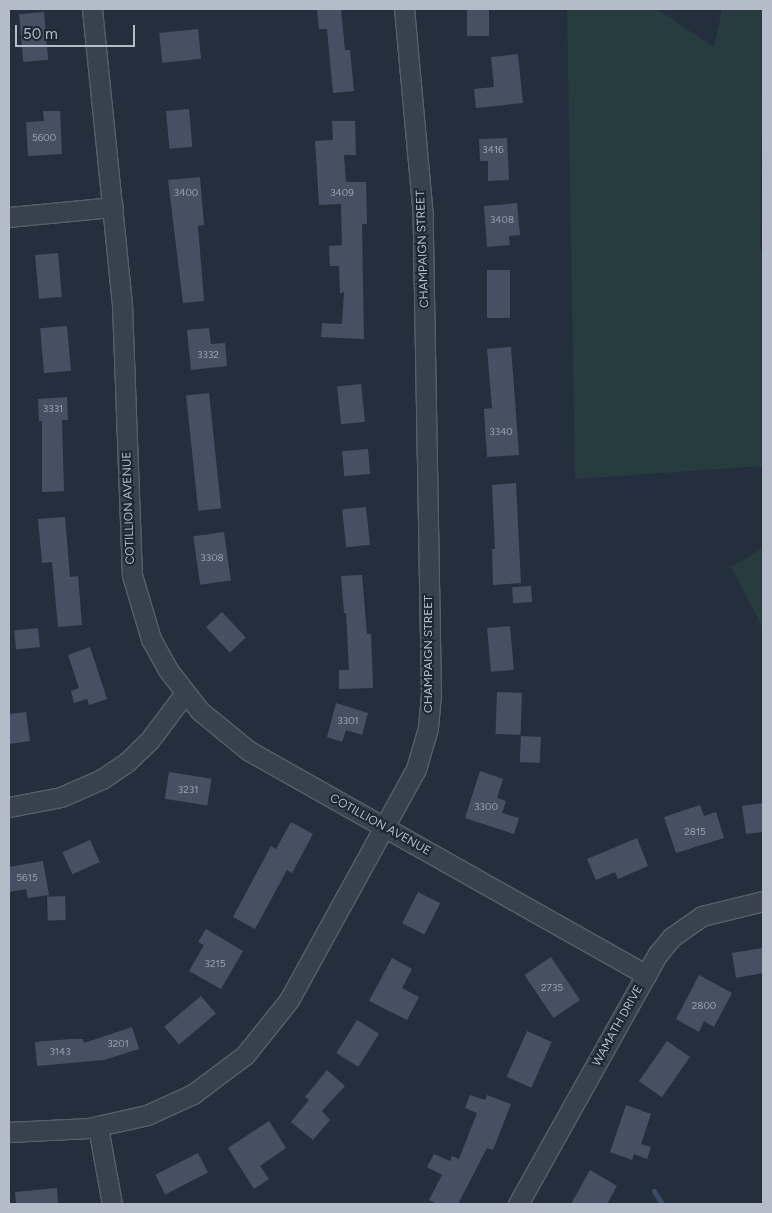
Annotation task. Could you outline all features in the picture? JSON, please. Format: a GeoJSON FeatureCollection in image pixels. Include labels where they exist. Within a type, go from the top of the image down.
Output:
{"type":"FeatureCollection","features":[{"type":"Feature","properties":{"kind":"street","name":"COTILLION AVENUE"},"geometry":{"type":"LineString","coordinates":[[92,9],[113,208],[126,368],[132,575],[151,639],[184,693],[221,731],[248,751],[646,975]]}},
{"type":"Feature","properties":{"kind":"street","name":"CHAMPAIGN STREET"},"geometry":{"type":"LineString","coordinates":[[9,1132],[98,1127],[147,1115],[178,1102],[222,1075],[245,1055],[289,1000],[386,828],[416,769],[428,728],[431,695],[423,217],[404,9]]}},
{"type":"Feature","properties":{"kind":"street"},"geometry":{"type":"LineString","coordinates":[[9,217],[113,208]]}},
{"type":"Feature","properties":{"kind":"street"},"geometry":{"type":"LineString","coordinates":[[9,807],[61,797],[102,780],[149,741],[184,693]]}},
{"type":"Feature","properties":{"kind":"street","name":"WAMATH DRIVE"},"geometry":{"type":"LineString","coordinates":[[518,1204],[646,975],[672,937],[692,921],[724,908],[763,901]]}},
{"type":"Feature","properties":{"kind":"street"},"geometry":{"type":"LineString","coordinates":[[98,1127],[112,1204]]}},
{"type":"Feature","properties":{"kind":"green space"},"geometry":{"type":"Polygon","coordinates":[[[567,9],[656,9],[714,47],[722,9],[763,9],[760,248],[763,256],[763,466],[575,479],[567,9]]]}},
{"type":"Feature","properties":{"kind":"green space"},"geometry":{"type":"Polygon","coordinates":[[[763,548],[763,628],[731,567],[763,548]]]}},
{"type":"Feature","properties":{"kind":"building"},"geometry":{"type":"Polygon","coordinates":[[[317,9],[341,9],[345,50],[350,50],[354,91],[333,93],[327,29],[319,29],[317,9]]]}},
{"type":"Feature","properties":{"kind":"building"},"geometry":{"type":"Polygon","coordinates":[[[467,9],[489,9],[489,36],[467,36],[467,9]]]}},
{"type":"Feature","properties":{"kind":"building"},"geometry":{"type":"Polygon","coordinates":[[[44,12],[48,60],[23,62],[19,14],[44,12]]]}},
{"type":"Feature","properties":{"kind":"building"},"geometry":{"type":"Polygon","coordinates":[[[198,29],[201,59],[162,63],[159,33],[198,29]]]}},
{"type":"Feature","properties":{"kind":"building"},"geometry":{"type":"Polygon","coordinates":[[[518,54],[523,103],[476,108],[474,89],[494,87],[491,57],[518,54]]]}},
{"type":"Feature","properties":{"kind":"building"},"geometry":{"type":"Polygon","coordinates":[[[189,109],[192,147],[169,149],[166,111],[189,109]]]}},
{"type":"Feature","properties":{"kind":"building"},"geometry":{"type":"Polygon","coordinates":[[[43,111],[60,111],[62,154],[28,156],[26,122],[44,121],[43,111]]]}},
{"type":"Feature","properties":{"kind":"building"},"geometry":{"type":"Polygon","coordinates":[[[332,121],[355,121],[356,155],[344,155],[346,182],[366,182],[367,224],[362,224],[364,339],[321,337],[322,323],[342,324],[344,292],[340,293],[339,266],[330,266],[329,246],[342,245],[341,204],[319,205],[315,141],[333,140],[332,121]]]}},
{"type":"Feature","properties":{"kind":"building"},"geometry":{"type":"Polygon","coordinates":[[[507,138],[509,180],[488,181],[488,161],[480,161],[479,139],[507,138]]]}},
{"type":"Feature","properties":{"kind":"building"},"geometry":{"type":"Polygon","coordinates":[[[200,177],[204,225],[198,226],[204,301],[183,303],[168,180],[200,177]]]}},
{"type":"Feature","properties":{"kind":"building"},"geometry":{"type":"Polygon","coordinates":[[[517,203],[520,235],[509,236],[510,245],[487,247],[484,206],[517,203]]]}},
{"type":"Feature","properties":{"kind":"building"},"geometry":{"type":"Polygon","coordinates":[[[58,253],[62,297],[39,299],[35,255],[58,253]]]}},
{"type":"Feature","properties":{"kind":"building"},"geometry":{"type":"Polygon","coordinates":[[[487,270],[510,270],[510,318],[487,318],[487,270]]]}},
{"type":"Feature","properties":{"kind":"building"},"geometry":{"type":"Polygon","coordinates":[[[67,326],[71,371],[44,373],[40,328],[67,326]]]}},
{"type":"Feature","properties":{"kind":"building"},"geometry":{"type":"Polygon","coordinates":[[[209,328],[211,344],[225,343],[227,366],[191,370],[187,330],[209,328]]]}},
{"type":"Feature","properties":{"kind":"building"},"geometry":{"type":"Polygon","coordinates":[[[511,347],[519,455],[487,457],[484,409],[492,408],[487,349],[511,347]]]}},
{"type":"Feature","properties":{"kind":"building"},"geometry":{"type":"Polygon","coordinates":[[[361,384],[365,422],[341,424],[337,387],[361,384]]]}},
{"type":"Feature","properties":{"kind":"building"},"geometry":{"type":"Polygon","coordinates":[[[209,393],[221,508],[198,511],[186,395],[209,393]]]}},
{"type":"Feature","properties":{"kind":"building"},"geometry":{"type":"Polygon","coordinates":[[[67,397],[68,420],[62,420],[64,491],[42,492],[42,421],[39,421],[38,399],[67,397]]]}},
{"type":"Feature","properties":{"kind":"building"},"geometry":{"type":"Polygon","coordinates":[[[368,449],[370,474],[344,476],[342,451],[368,449]]]}},
{"type":"Feature","properties":{"kind":"building"},"geometry":{"type":"Polygon","coordinates":[[[516,483],[521,583],[493,585],[492,549],[495,549],[492,485],[516,483]]]}},
{"type":"Feature","properties":{"kind":"building"},"geometry":{"type":"Polygon","coordinates":[[[366,507],[370,545],[346,547],[342,510],[366,507]]]}},
{"type":"Feature","properties":{"kind":"building"},"geometry":{"type":"Polygon","coordinates":[[[65,517],[70,577],[78,576],[82,625],[58,627],[52,562],[42,563],[38,519],[65,517]]]}},
{"type":"Feature","properties":{"kind":"building"},"geometry":{"type":"Polygon","coordinates":[[[224,532],[231,581],[200,585],[193,536],[224,532]]]}},
{"type":"Feature","properties":{"kind":"building"},"geometry":{"type":"Polygon","coordinates":[[[362,575],[367,634],[371,634],[373,688],[339,689],[339,670],[349,670],[346,613],[344,613],[341,576],[362,575]]]}},
{"type":"Feature","properties":{"kind":"building"},"geometry":{"type":"Polygon","coordinates":[[[531,586],[532,602],[513,603],[512,587],[531,586]]]}},
{"type":"Feature","properties":{"kind":"building"},"geometry":{"type":"Polygon","coordinates":[[[222,612],[246,638],[230,653],[206,627],[222,612]]]}},
{"type":"Feature","properties":{"kind":"building"},"geometry":{"type":"Polygon","coordinates":[[[510,626],[514,670],[491,672],[487,628],[510,626]]]}},
{"type":"Feature","properties":{"kind":"building"},"geometry":{"type":"Polygon","coordinates":[[[38,628],[40,647],[16,649],[14,631],[38,628]]]}},
{"type":"Feature","properties":{"kind":"building"},"geometry":{"type":"Polygon","coordinates":[[[90,647],[107,699],[89,705],[87,699],[74,703],[71,691],[79,688],[68,655],[90,647]]]}},
{"type":"Feature","properties":{"kind":"building"},"geometry":{"type":"Polygon","coordinates":[[[497,692],[522,693],[521,735],[496,734],[497,692]]]}},
{"type":"Feature","properties":{"kind":"building"},"geometry":{"type":"Polygon","coordinates":[[[336,703],[368,713],[362,735],[346,730],[342,742],[327,737],[336,703]]]}},
{"type":"Feature","properties":{"kind":"building"},"geometry":{"type":"Polygon","coordinates":[[[26,712],[30,741],[9,744],[9,714],[26,712]]]}},
{"type":"Feature","properties":{"kind":"building"},"geometry":{"type":"Polygon","coordinates":[[[521,736],[541,737],[540,763],[520,762],[521,736]]]}},
{"type":"Feature","properties":{"kind":"building"},"geometry":{"type":"Polygon","coordinates":[[[480,771],[503,779],[497,798],[506,801],[502,813],[519,818],[514,834],[465,818],[480,771]]]}},
{"type":"Feature","properties":{"kind":"building"},"geometry":{"type":"Polygon","coordinates":[[[169,772],[211,779],[207,805],[165,799],[169,772]]]}},
{"type":"Feature","properties":{"kind":"building"},"geometry":{"type":"Polygon","coordinates":[[[763,803],[763,832],[746,834],[742,806],[763,803]]]}},
{"type":"Feature","properties":{"kind":"building"},"geometry":{"type":"Polygon","coordinates":[[[700,805],[704,816],[716,812],[724,838],[676,853],[664,817],[700,805]]]}},
{"type":"Feature","properties":{"kind":"building"},"geometry":{"type":"Polygon","coordinates":[[[291,822],[313,834],[292,873],[287,870],[255,929],[233,917],[271,846],[276,849],[291,822]]]}},
{"type":"Feature","properties":{"kind":"building"},"geometry":{"type":"Polygon","coordinates":[[[637,838],[648,866],[618,879],[615,872],[596,880],[587,859],[637,838]]]}},
{"type":"Feature","properties":{"kind":"building"},"geometry":{"type":"Polygon","coordinates":[[[90,840],[100,862],[72,874],[63,852],[90,840]]]}},
{"type":"Feature","properties":{"kind":"building"},"geometry":{"type":"Polygon","coordinates":[[[43,861],[49,895],[28,898],[26,889],[9,892],[9,867],[43,861]]]}},
{"type":"Feature","properties":{"kind":"building"},"geometry":{"type":"Polygon","coordinates":[[[418,892],[440,903],[424,935],[402,923],[418,892]]]}},
{"type":"Feature","properties":{"kind":"building"},"geometry":{"type":"Polygon","coordinates":[[[65,896],[66,920],[48,921],[47,897],[65,896]]]}},
{"type":"Feature","properties":{"kind":"building"},"geometry":{"type":"Polygon","coordinates":[[[206,929],[243,951],[221,989],[189,971],[204,945],[198,942],[206,929]]]}},
{"type":"Feature","properties":{"kind":"building"},"geometry":{"type":"Polygon","coordinates":[[[763,948],[763,973],[736,978],[732,953],[763,948]]]}},
{"type":"Feature","properties":{"kind":"building"},"geometry":{"type":"Polygon","coordinates":[[[551,957],[580,1000],[554,1018],[524,975],[551,957]]]}},
{"type":"Feature","properties":{"kind":"building"},"geometry":{"type":"Polygon","coordinates":[[[392,958],[412,969],[402,988],[419,997],[407,1020],[369,1001],[392,958]]]}},
{"type":"Feature","properties":{"kind":"building"},"geometry":{"type":"Polygon","coordinates":[[[699,975],[732,993],[714,1027],[704,1021],[699,1032],[676,1019],[699,975]]]}},
{"type":"Feature","properties":{"kind":"building"},"geometry":{"type":"Polygon","coordinates":[[[201,996],[216,1014],[179,1044],[164,1027],[201,996]]]}},
{"type":"Feature","properties":{"kind":"building"},"geometry":{"type":"Polygon","coordinates":[[[357,1020],[379,1034],[358,1067],[336,1053],[357,1020]]]}},
{"type":"Feature","properties":{"kind":"building"},"geometry":{"type":"Polygon","coordinates":[[[132,1027],[139,1049],[104,1060],[37,1066],[35,1042],[83,1039],[84,1043],[132,1027]]]}},
{"type":"Feature","properties":{"kind":"building"},"geometry":{"type":"Polygon","coordinates":[[[527,1031],[552,1042],[531,1088],[507,1077],[527,1031]]]}},
{"type":"Feature","properties":{"kind":"building"},"geometry":{"type":"Polygon","coordinates":[[[667,1041],[690,1057],[662,1097],[639,1081],[667,1041]]]}},
{"type":"Feature","properties":{"kind":"building"},"geometry":{"type":"Polygon","coordinates":[[[327,1070],[345,1086],[322,1111],[330,1120],[313,1140],[291,1122],[309,1100],[305,1097],[327,1070]]]}},
{"type":"Feature","properties":{"kind":"building"},"geometry":{"type":"Polygon","coordinates":[[[470,1095],[485,1100],[487,1095],[511,1104],[493,1150],[487,1148],[458,1204],[437,1204],[429,1200],[442,1175],[427,1167],[434,1154],[450,1161],[452,1156],[459,1159],[477,1113],[465,1108],[470,1095]]]}},
{"type":"Feature","properties":{"kind":"building"},"geometry":{"type":"Polygon","coordinates":[[[626,1105],[651,1114],[641,1144],[651,1147],[647,1159],[634,1154],[632,1160],[610,1152],[626,1105]]]}},
{"type":"Feature","properties":{"kind":"building"},"geometry":{"type":"Polygon","coordinates":[[[269,1121],[286,1148],[260,1166],[269,1179],[254,1189],[228,1148],[269,1121]]]}},
{"type":"Feature","properties":{"kind":"building"},"geometry":{"type":"Polygon","coordinates":[[[198,1153],[208,1173],[165,1194],[155,1175],[198,1153]]]}},
{"type":"Feature","properties":{"kind":"building"},"geometry":{"type":"Polygon","coordinates":[[[590,1170],[617,1186],[607,1204],[571,1204],[590,1170]]]}},
{"type":"Feature","properties":{"kind":"building"},"geometry":{"type":"Polygon","coordinates":[[[57,1188],[58,1204],[16,1204],[15,1192],[57,1188]]]}},
{"type":"Feature","properties":{"kind":"waterway"},"geometry":{"type":"LineString","coordinates":[[654,1191],[662,1204]]}}]}
